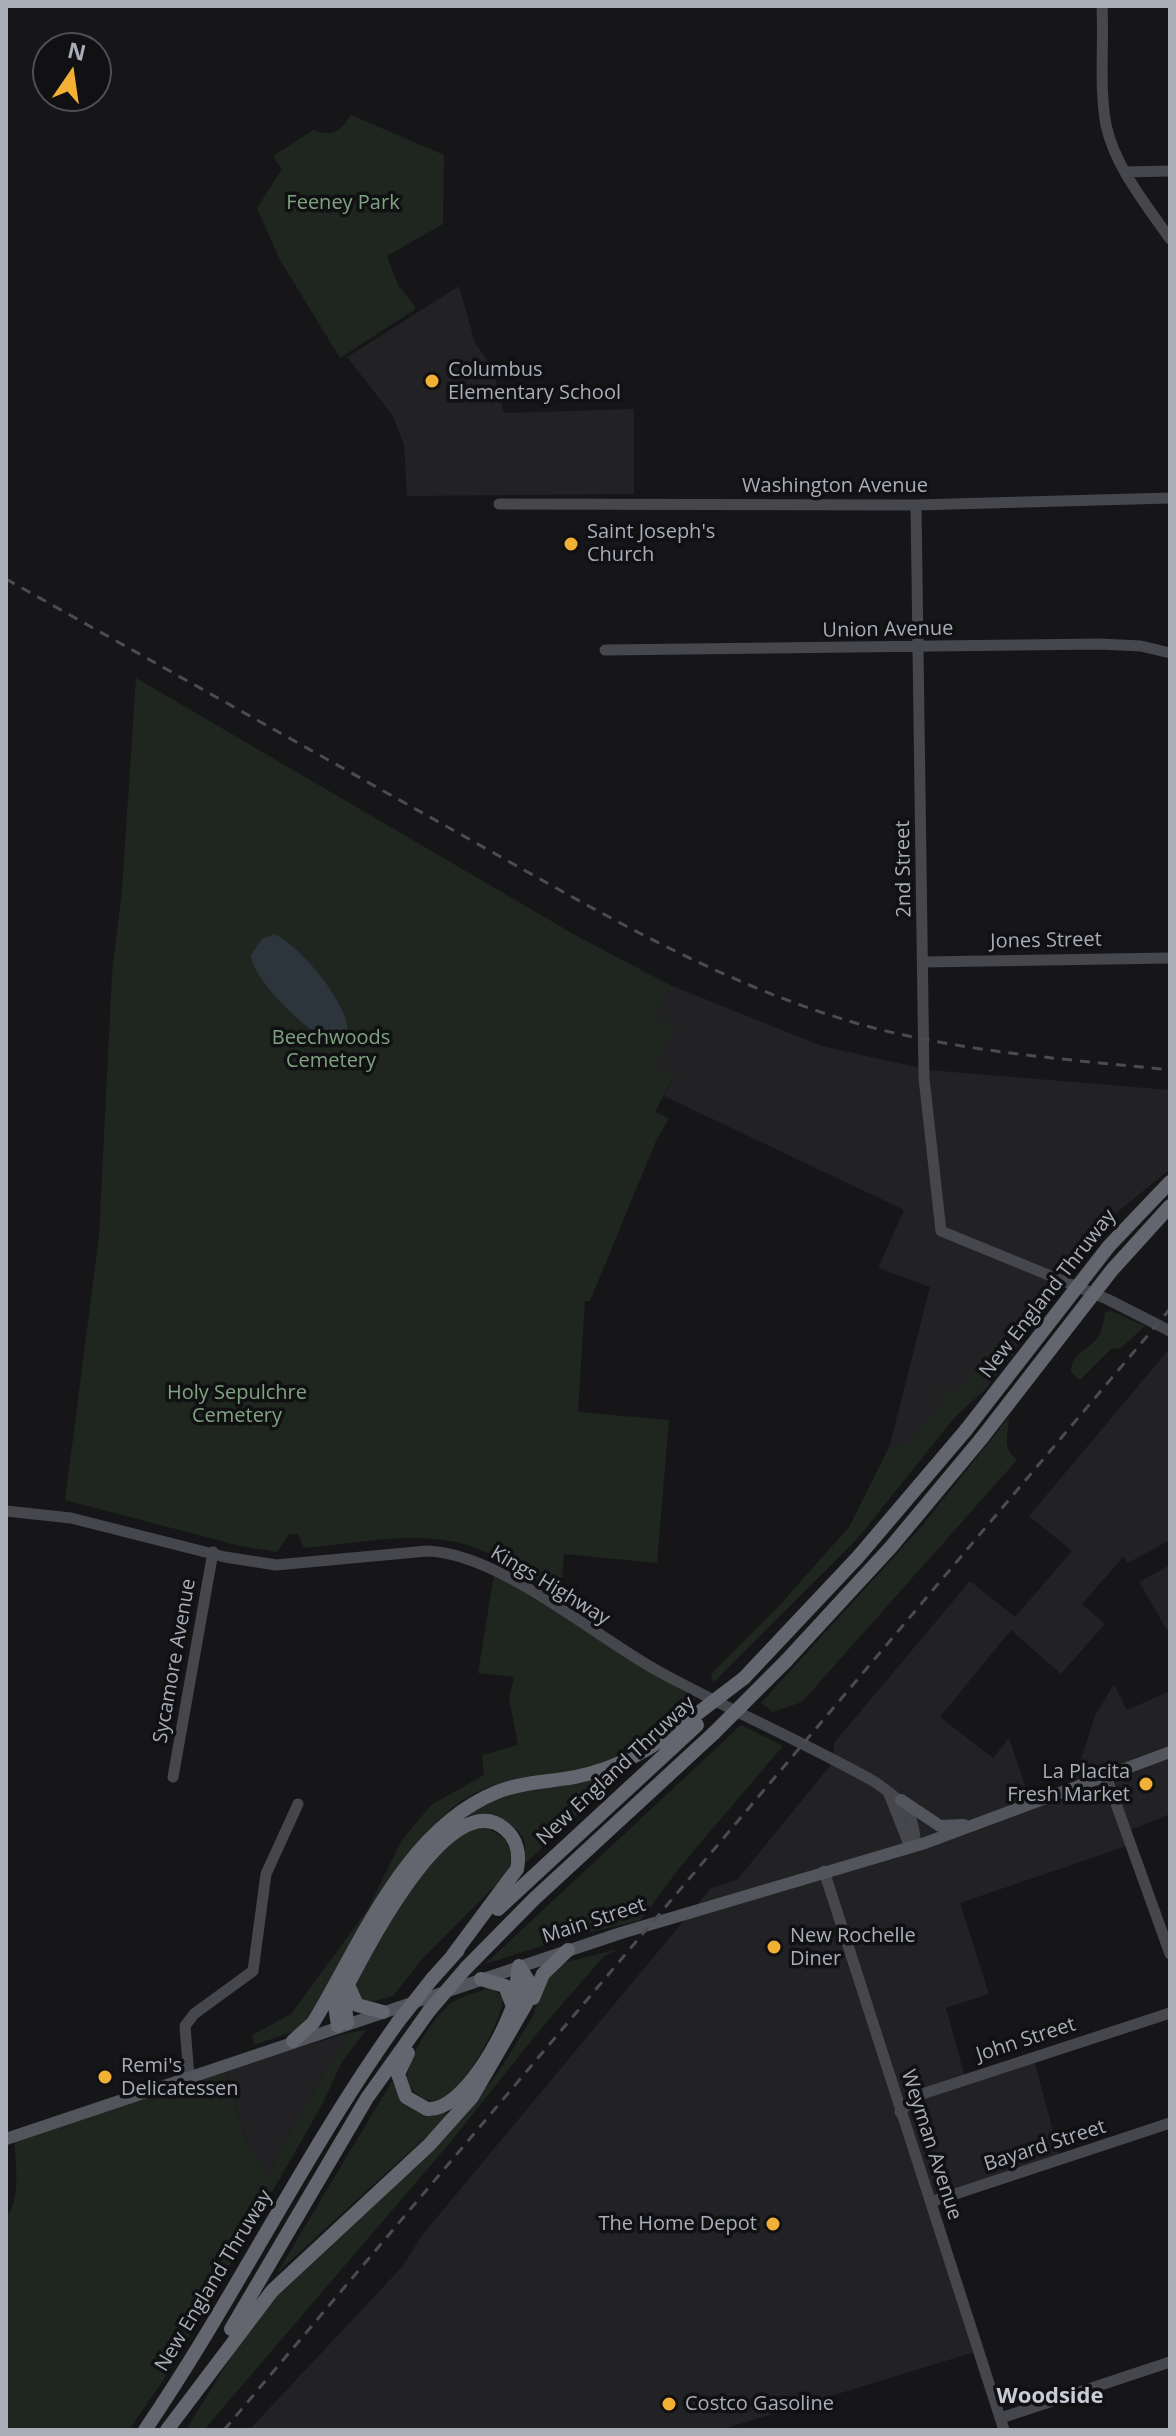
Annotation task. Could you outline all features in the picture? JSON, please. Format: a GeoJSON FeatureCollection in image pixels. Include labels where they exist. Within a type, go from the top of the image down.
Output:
{"type":"FeatureCollection","features":[{"type":"Feature","properties":{"kind":"highway","name":"New England Thruway"},"geometry":{"type":"LineString","coordinates":[[145,2430],[212,2326],[348,2095],[432,1979],[524,1884],[769,1652],[879,1533],[966,1430],[1109,1246],[1170,1182]]}},
{"type":"Feature","properties":{"kind":"highway","name":"New England Thruway"},"geometry":{"type":"LineString","coordinates":[[166,2430],[226,2337],[367,2098],[426,2014],[534,1899],[714,1733],[786,1661],[891,1547],[981,1439],[1102,1283],[1170,1206]]}},
{"type":"Feature","properties":{"kind":"highway"},"geometry":{"type":"LineString","coordinates":[[293,2041],[313,2023],[413,1860],[462,1811],[511,1787],[588,1774],[626,1762],[693,1722]]}},
{"type":"Feature","properties":{"kind":"highway"},"geometry":{"type":"LineString","coordinates":[[342,2025],[344,1997],[352,1975],[401,1895],[433,1852],[462,1825],[490,1821],[503,1827],[514,1839],[517,1869],[453,1955]]}},
{"type":"Feature","properties":{"kind":"highway"},"geometry":{"type":"LineString","coordinates":[[166,2430],[272,2291],[439,2135],[472,2097],[529,2010],[543,1974],[568,1950]]}},
{"type":"Feature","properties":{"kind":"highway"},"geometry":{"type":"LineString","coordinates":[[500,2053],[529,1995],[527,1977],[519,1966]]}},
{"type":"Feature","properties":{"kind":"highway"},"geometry":{"type":"LineString","coordinates":[[426,2014],[416,2040],[399,2068],[399,2080],[406,2097],[417,2106],[432,2109],[448,2106],[460,2095],[511,2012],[519,1966]]}},
{"type":"Feature","properties":{"kind":"highway"},"geometry":{"type":"LineString","coordinates":[[352,1975],[349,1990],[354,2003],[368,2011],[383,2012]]}},
{"type":"Feature","properties":{"kind":"highway"},"geometry":{"type":"LineString","coordinates":[[481,1979],[505,1986],[512,1996],[511,2012]]}},
{"type":"Feature","properties":{"kind":"highway"},"geometry":{"type":"LineString","coordinates":[[337,1981],[332,1998],[342,2025]]}},
{"type":"Feature","properties":{"kind":"main road","name":"Main Street"},"geometry":{"type":"LineString","coordinates":[[6,2139],[568,1950],[979,1825],[1170,1752]]}},
{"type":"Feature","properties":{"kind":"main road"},"geometry":{"type":"LineString","coordinates":[[895,1797],[940,1826],[979,1825]]}},
{"type":"Feature","properties":{"kind":"street"},"geometry":{"type":"LineString","coordinates":[[1102,6],[1106,124],[1125,172],[1170,239]]}},
{"type":"Feature","properties":{"kind":"street"},"geometry":{"type":"LineString","coordinates":[[1125,172],[1170,171]]}},
{"type":"Feature","properties":{"kind":"street","name":"Washington Avenue"},"geometry":{"type":"LineString","coordinates":[[499,504],[916,505],[1170,498]]}},
{"type":"Feature","properties":{"kind":"street","name":"2nd Street"},"geometry":{"type":"LineString","coordinates":[[916,505],[924,1078],[941,1231],[1107,1299],[1170,1331]]}},
{"type":"Feature","properties":{"kind":"street","name":"Union Avenue"},"geometry":{"type":"LineString","coordinates":[[605,650],[1127,644],[1170,653]]}},
{"type":"Feature","properties":{"kind":"street","name":"Jones Street"},"geometry":{"type":"LineString","coordinates":[[923,962],[1170,958]]}},
{"type":"Feature","properties":{"kind":"street","name":"Kings Highway"},"geometry":{"type":"LineString","coordinates":[[6,1511],[65,1517],[276,1565],[443,1551],[483,1565],[656,1670],[834,1758],[895,1797]]}},
{"type":"Feature","properties":{"kind":"street","name":"Sycamore Avenue"},"geometry":{"type":"LineString","coordinates":[[173,1777],[213,1552]]}},
{"type":"Feature","properties":{"kind":"street"},"geometry":{"type":"LineString","coordinates":[[1106,1776],[1170,1954]]}},
{"type":"Feature","properties":{"kind":"street"},"geometry":{"type":"LineString","coordinates":[[895,1797],[910,1811],[915,1839],[910,1847]]}},
{"type":"Feature","properties":{"kind":"street"},"geometry":{"type":"LineString","coordinates":[[189,2077],[185,2026],[194,2014],[253,1971],[266,1874],[298,1804]]}},
{"type":"Feature","properties":{"kind":"street","name":"Weyman Avenue"},"geometry":{"type":"LineString","coordinates":[[824,1871],[1002,2424]]}},
{"type":"Feature","properties":{"kind":"street","name":"John Street"},"geometry":{"type":"LineString","coordinates":[[900,2112],[916,2096],[1170,2013]]}},
{"type":"Feature","properties":{"kind":"street","name":"Bayard Street"},"geometry":{"type":"LineString","coordinates":[[931,2202],[1170,2123]]}},
{"type":"Feature","properties":{"kind":"street"},"geometry":{"type":"LineString","coordinates":[[1002,2424],[1170,2362]]}},
{"type":"Feature","properties":{"kind":"shaded area","name":"Columbus Elementary School"},"geometry":{"type":"Polygon","coordinates":[[[459,286],[475,343],[493,368],[504,413],[634,409],[634,494],[407,496],[404,445],[393,416],[347,357],[459,286]]]}},
{"type":"Feature","properties":{"kind":"shaded area"},"geometry":{"type":"Polygon","coordinates":[[[274,934],[297,951],[323,979],[342,1011],[347,1037],[333,1040],[319,1035],[294,1016],[260,977],[251,955],[262,939],[274,934]]]}},
{"type":"Feature","properties":{"kind":"shaded area"},"geometry":{"type":"Polygon","coordinates":[[[670,985],[822,1046],[929,1070],[1170,1090],[1170,1169],[1115,1214],[985,1390],[907,1460],[888,1452],[930,1287],[878,1268],[904,1210],[664,1096],[674,1075],[655,1068],[674,1025],[655,1016],[670,985]]]}},
{"type":"Feature","properties":{"kind":"shaded area"},"geometry":{"type":"Polygon","coordinates":[[[1170,1348],[1170,1540],[1128,1563],[1123,1557],[1082,1604],[1105,1624],[1061,1674],[1011,1630],[940,1717],[993,1758],[1009,1738],[1032,1806],[1070,1793],[1095,1716],[1114,1684],[1127,1710],[1170,1691],[1170,1814],[1123,1833],[1127,1846],[960,1903],[989,1994],[946,2008],[966,2081],[1034,2060],[1060,2157],[929,2201],[978,2351],[720,2430],[249,2430],[402,2267],[423,2234],[711,1888],[737,1880],[833,1762],[834,1743],[970,1581],[1015,1617],[1072,1551],[1029,1516],[1170,1348]]]}},
{"type":"Feature","properties":{"kind":"shaded area"},"geometry":{"type":"Polygon","coordinates":[[[1170,1565],[1170,1628],[1167,1630],[1139,1582],[1170,1565]]]}},
{"type":"Feature","properties":{"kind":"shaded area"},"geometry":{"type":"Polygon","coordinates":[[[348,2033],[278,2153],[268,2179],[244,2136],[225,2070],[348,2033]]]}},
{"type":"Feature","properties":{"kind":"green space","name":"Feeney Park"},"geometry":{"type":"Polygon","coordinates":[[[351,115],[444,155],[443,224],[387,256],[398,285],[415,306],[414,310],[340,358],[280,260],[257,208],[282,169],[273,156],[313,130],[335,132],[351,115]]]}},
{"type":"Feature","properties":{"kind":"green space","name":"Beechwoods Cemetery"},"geometry":{"type":"Polygon","coordinates":[[[136,678],[575,935],[670,985],[656,1016],[675,1025],[656,1067],[674,1075],[655,1112],[669,1118],[656,1141],[590,1301],[585,1301],[578,1412],[669,1420],[657,1563],[564,1554],[561,1597],[498,1558],[456,1542],[413,1538],[304,1548],[298,1534],[289,1534],[277,1552],[240,1546],[65,1500],[99,1236],[112,974],[122,890],[136,678]]]}},
{"type":"Feature","properties":{"kind":"green space"},"geometry":{"type":"Polygon","coordinates":[[[1111,1311],[1145,1326],[1121,1348],[1111,1349],[1080,1380],[1071,1372],[1074,1360],[1098,1337],[1105,1312],[1111,1311]]]}},
{"type":"Feature","properties":{"kind":"green space"},"geometry":{"type":"Polygon","coordinates":[[[997,1343],[1014,1354],[959,1412],[858,1538],[713,1683],[711,1674],[778,1607],[849,1527],[888,1449],[909,1442],[938,1410],[943,1397],[935,1394],[939,1390],[958,1391],[997,1343]]]}},
{"type":"Feature","properties":{"kind":"green space"},"geometry":{"type":"Polygon","coordinates":[[[1009,1417],[1007,1445],[1017,1460],[802,1702],[773,1712],[761,1703],[921,1527],[1009,1417]]]}},
{"type":"Feature","properties":{"kind":"green space"},"geometry":{"type":"Polygon","coordinates":[[[494,1574],[696,1699],[652,1741],[632,1754],[602,1765],[524,1778],[486,1788],[443,1816],[396,1870],[301,2029],[254,2045],[252,2035],[291,2014],[368,1909],[402,1840],[431,1805],[484,1775],[482,1755],[518,1745],[509,1698],[514,1677],[478,1673],[494,1574]]]}},
{"type":"Feature","properties":{"kind":"green space"},"geometry":{"type":"Polygon","coordinates":[[[741,1725],[783,1746],[680,1867],[641,1920],[567,1938],[485,1964],[741,1725]]]}},
{"type":"Feature","properties":{"kind":"green space"},"geometry":{"type":"Polygon","coordinates":[[[627,1768],[526,1863],[525,1844],[516,1828],[500,1819],[482,1815],[464,1816],[516,1788],[594,1777],[627,1768]]]}},
{"type":"Feature","properties":{"kind":"green space"},"geometry":{"type":"Polygon","coordinates":[[[486,1828],[501,1836],[509,1847],[510,1861],[504,1877],[423,1958],[393,1996],[365,2004],[354,1992],[356,1981],[418,1876],[465,1829],[486,1828]]]}},
{"type":"Feature","properties":{"kind":"green space"},"geometry":{"type":"Polygon","coordinates":[[[618,1949],[603,1957],[539,2031],[449,2144],[204,2430],[186,2430],[253,2321],[279,2292],[467,2114],[503,2065],[534,2014],[541,1987],[559,1964],[618,1949]]]}},
{"type":"Feature","properties":{"kind":"green space"},"geometry":{"type":"Polygon","coordinates":[[[491,1987],[503,1997],[501,2008],[489,2038],[469,2072],[458,2086],[438,2101],[420,2096],[406,2083],[407,2073],[430,2027],[454,2001],[491,1987]]]}},
{"type":"Feature","properties":{"kind":"green space"},"geometry":{"type":"Polygon","coordinates":[[[366,2030],[342,2062],[322,2105],[168,2373],[129,2430],[6,2430],[6,2217],[16,2190],[14,2137],[225,2070],[244,2136],[268,2178],[278,2153],[348,2033],[366,2030]]]}},
{"type":"Feature","properties":{"kind":"green space"},"geometry":{"type":"Polygon","coordinates":[[[392,2081],[403,2102],[451,2114],[277,2273],[392,2081]]]}},
{"type":"Feature","properties":{"kind":"railway"},"geometry":{"type":"LineString","coordinates":[[6,579],[605,915],[754,987],[806,1007],[897,1034],[1013,1053],[1170,1070]]}},
{"type":"Feature","properties":{"kind":"railway"},"geometry":{"type":"LineString","coordinates":[[224,2430],[1170,1309]]}},
{"type":"Feature","properties":{"kind":"place","name":"Columbus Elementary School"},"geometry":{"type":"Point","coordinates":[432,381]}},
{"type":"Feature","properties":{"kind":"place","name":"Saint Joseph's Church"},"geometry":{"type":"Point","coordinates":[571,544]}},
{"type":"Feature","properties":{"kind":"place","name":"La Placita Fresh Market"},"geometry":{"type":"Point","coordinates":[1146,1784]}},
{"type":"Feature","properties":{"kind":"place","name":"New Rochelle Diner"},"geometry":{"type":"Point","coordinates":[774,1947]}},
{"type":"Feature","properties":{"kind":"place","name":"Remi's Delicatessen"},"geometry":{"type":"Point","coordinates":[105,2077]}},
{"type":"Feature","properties":{"kind":"place","name":"The Home Depot"},"geometry":{"type":"Point","coordinates":[773,2224]}},
{"type":"Feature","properties":{"kind":"place","name":"Costco Gasoline"},"geometry":{"type":"Point","coordinates":[669,2404]}},
{"type":"Feature","properties":{"kind":"district","name":"Woodside"},"geometry":{"type":"Point","coordinates":[1050,2397]}},
{"type":"Feature","properties":{"kind":"park label","name":"Holy Sepulchre Cemetery"},"geometry":{"type":"Point","coordinates":[237,1404]}}]}
